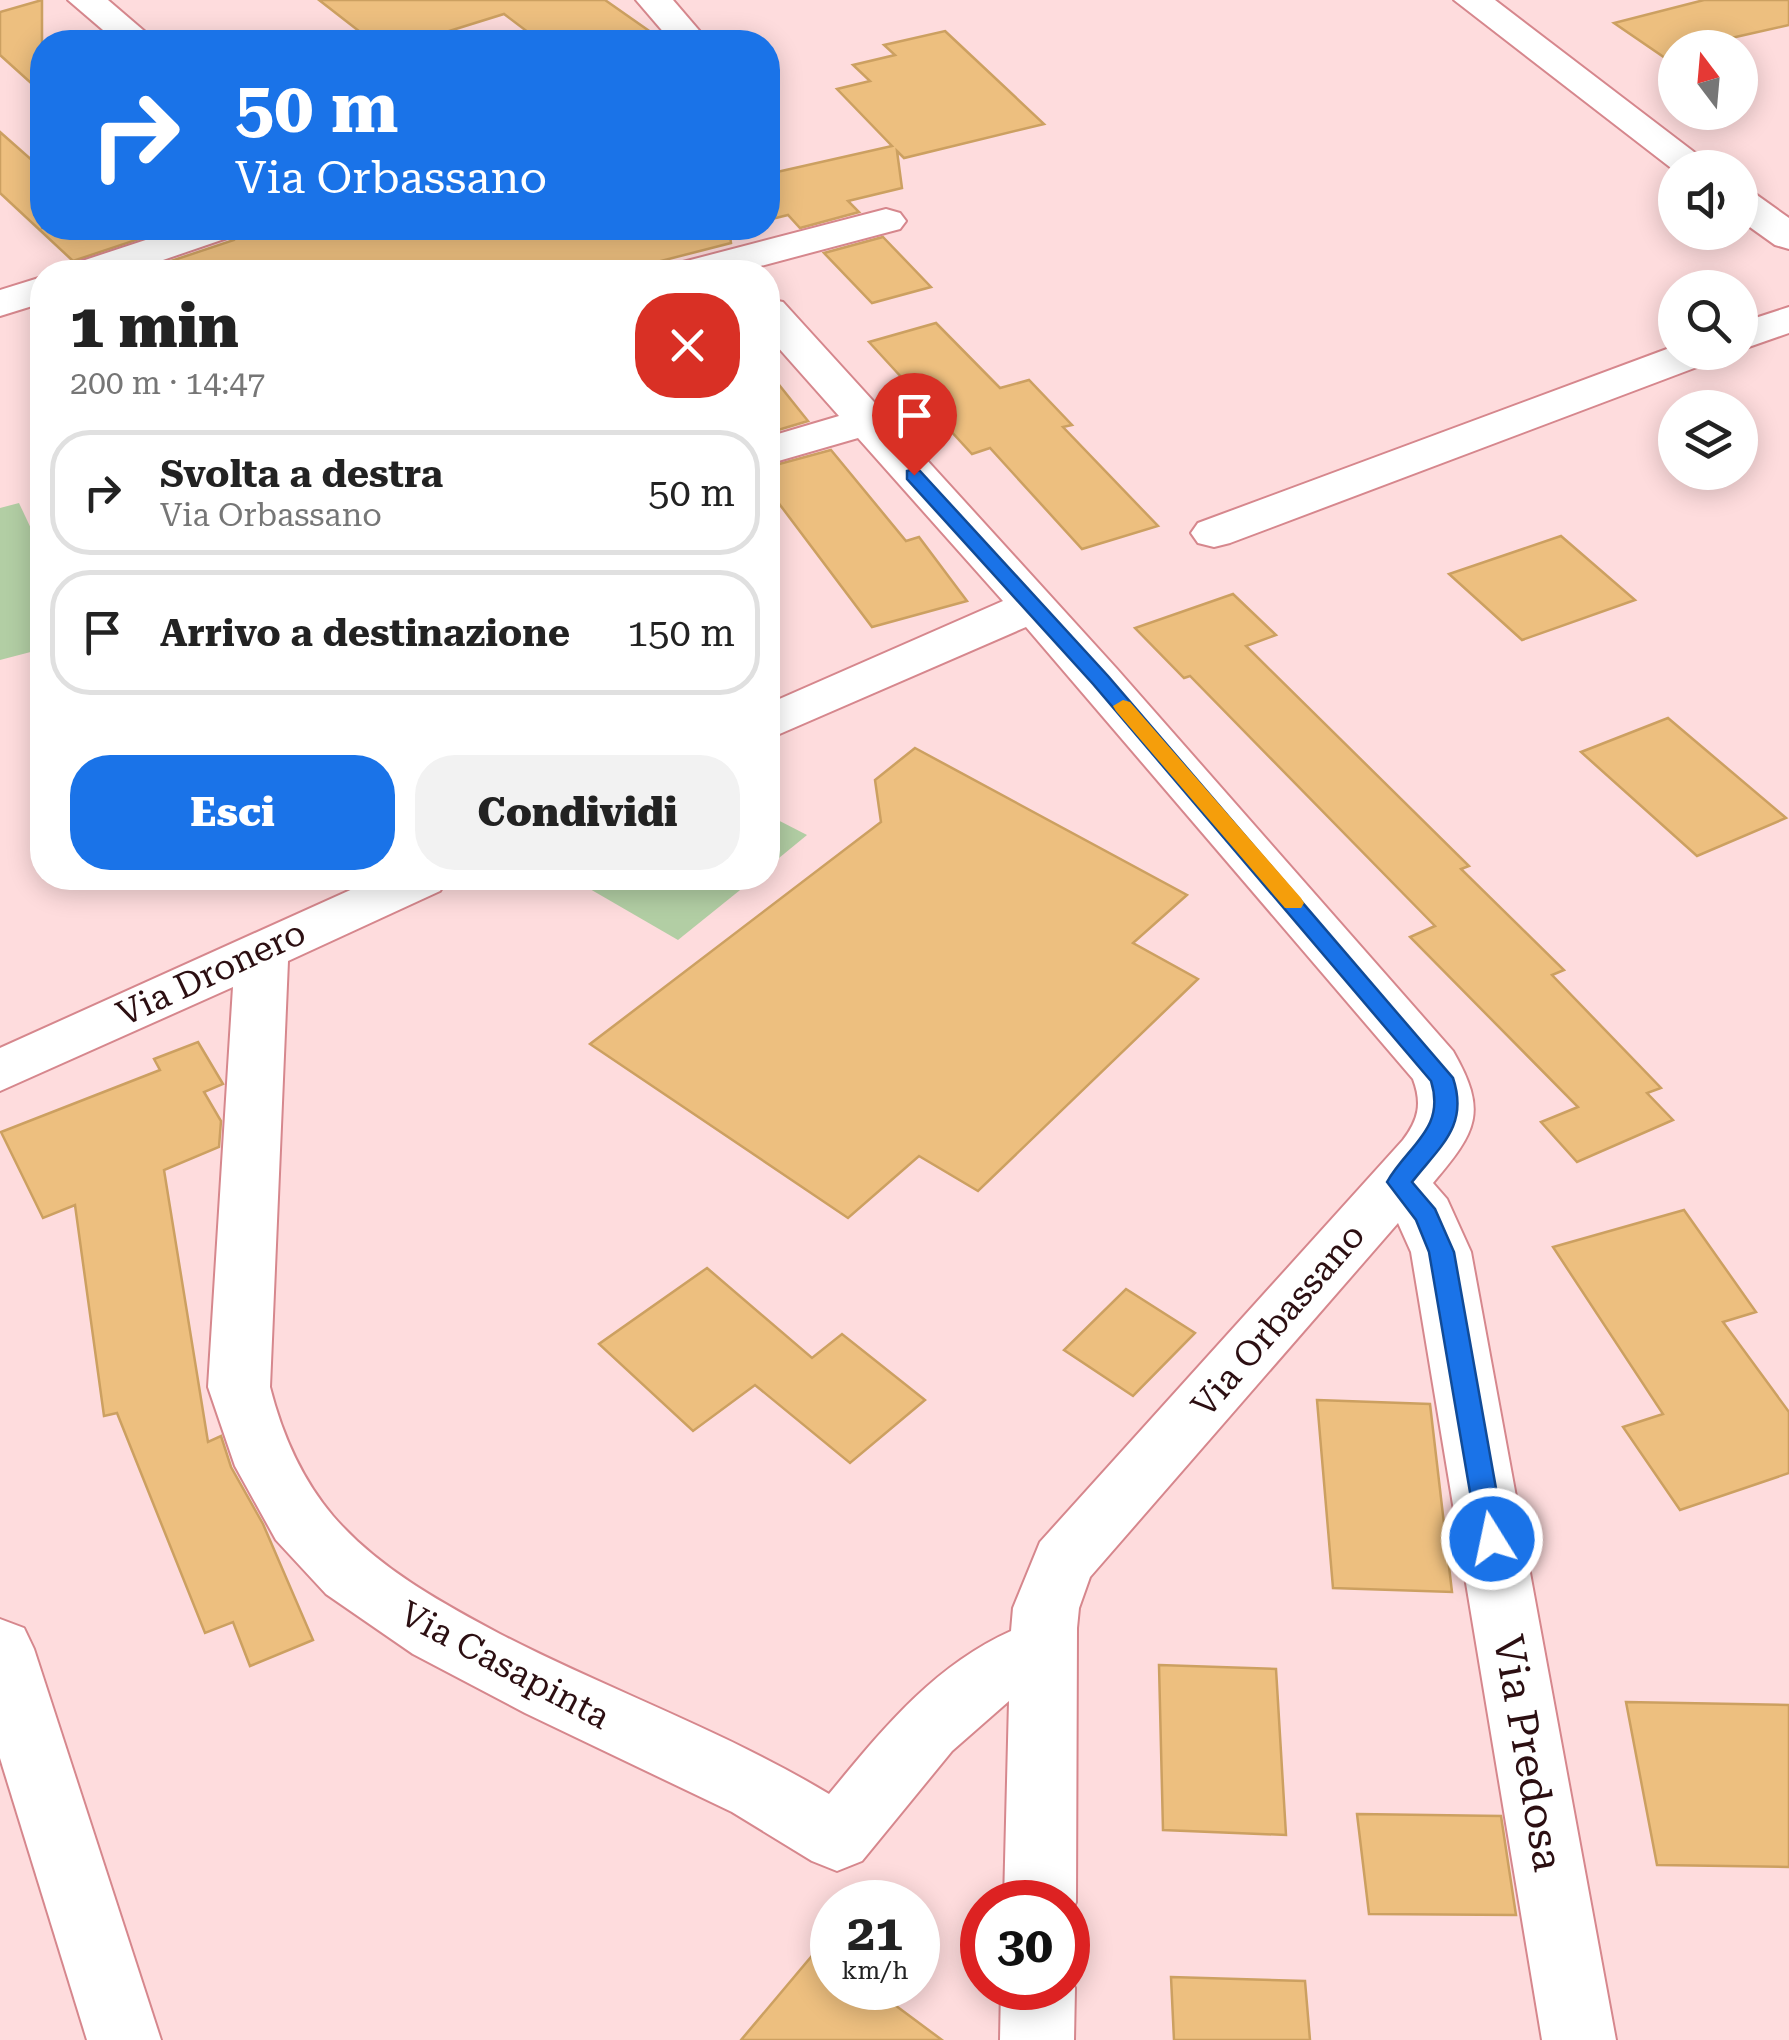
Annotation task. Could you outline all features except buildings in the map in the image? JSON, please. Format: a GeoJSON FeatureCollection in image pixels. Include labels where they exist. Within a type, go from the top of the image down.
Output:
{"type":"FeatureCollection","features":[{"type":"Feature","properties":{"kind":"main road"},"geometry":{"type":"LineString","coordinates":[[654,0],[680,30]]}},
{"type":"Feature","properties":{"kind":"main road"},"geometry":{"type":"LineString","coordinates":[[1472,0],[1672,150]]}},
{"type":"Feature","properties":{"kind":"main road"},"geometry":{"type":"LineString","coordinates":[[97,2],[126,30]]}},
{"type":"Feature","properties":{"kind":"main road"},"geometry":{"type":"LineString","coordinates":[[1758,214],[1789,237]]}},
{"type":"Feature","properties":{"kind":"main road"},"geometry":{"type":"LineString","coordinates":[[751,260],[886,221]]}},
{"type":"Feature","properties":{"kind":"main road"},"geometry":{"type":"LineString","coordinates":[[125,260],[184,240]]}},
{"type":"Feature","properties":{"kind":"main road"},"geometry":{"type":"LineString","coordinates":[[0,304],[30,293]]}},
{"type":"Feature","properties":{"kind":"main road"},"geometry":{"type":"LineString","coordinates":[[1758,330],[1789,319]]}},
{"type":"Feature","properties":{"kind":"main road","name":"Via Orbassano"},"geometry":{"type":"LineString","coordinates":[[780,325],[1033,606],[1442,1078],[1448,1100],[1444,1124],[1399,1182],[1072,1550],[1051,1592],[1044,1648],[1040,1880]]}},
{"type":"Feature","properties":{"kind":"main road"},"geometry":{"type":"LineString","coordinates":[[1214,533],[1658,367]]}},
{"type":"Feature","properties":{"kind":"main road"},"geometry":{"type":"LineString","coordinates":[[780,447],[866,422]]}},
{"type":"Feature","properties":{"kind":"main road"},"geometry":{"type":"LineString","coordinates":[[780,718],[1033,606]]}},
{"type":"Feature","properties":{"kind":"main road","name":"Via Dronero"},"geometry":{"type":"LineString","coordinates":[[0,1070],[395,890]]}},
{"type":"Feature","properties":{"kind":"main road","name":"Via Casapinta"},"geometry":{"type":"LineString","coordinates":[[262,949],[238,1387],[256,1443],[281,1490],[311,1536],[349,1572],[414,1623],[516,1676],[750,1786],[837,1838],[948,1707],[984,1677],[1014,1659],[1044,1648]]}},
{"type":"Feature","properties":{"kind":"main road","name":"Via Predosa"},"geometry":{"type":"LineString","coordinates":[[1399,1182],[1426,1215],[1441,1252],[1579,2040]]}},
{"type":"Feature","properties":{"kind":"main road"},"geometry":{"type":"LineString","coordinates":[[0,1649],[124,2040]]}},
{"type":"Feature","properties":{"kind":"main road"},"geometry":{"type":"LineString","coordinates":[[1037,2040],[1038,2010]]}},
{"type":"Feature","properties":{"kind":"green space"},"geometry":{"type":"Polygon","coordinates":[[[19,503],[30,526],[30,652],[0,660],[0,508],[19,503]]]}},
{"type":"Feature","properties":{"kind":"green space"},"geometry":{"type":"Polygon","coordinates":[[[780,821],[807,835],[780,857],[780,821]]]}},
{"type":"Feature","properties":{"kind":"green space"},"geometry":{"type":"Polygon","coordinates":[[[592,890],[740,890],[678,940],[592,890]]]}},
{"type":"Feature","properties":{"kind":"slow traffic"},"geometry":{"type":"LineString","coordinates":[[1123,706],[1293,903]]}},
{"type":"Feature","properties":{"kind":"route"},"geometry":{"type":"LineString","coordinates":[[914,475],[1100,680],[1442,1078],[1449,1112],[1440,1132],[1399,1182],[1426,1215],[1441,1252],[1492,1539]]}}]}
